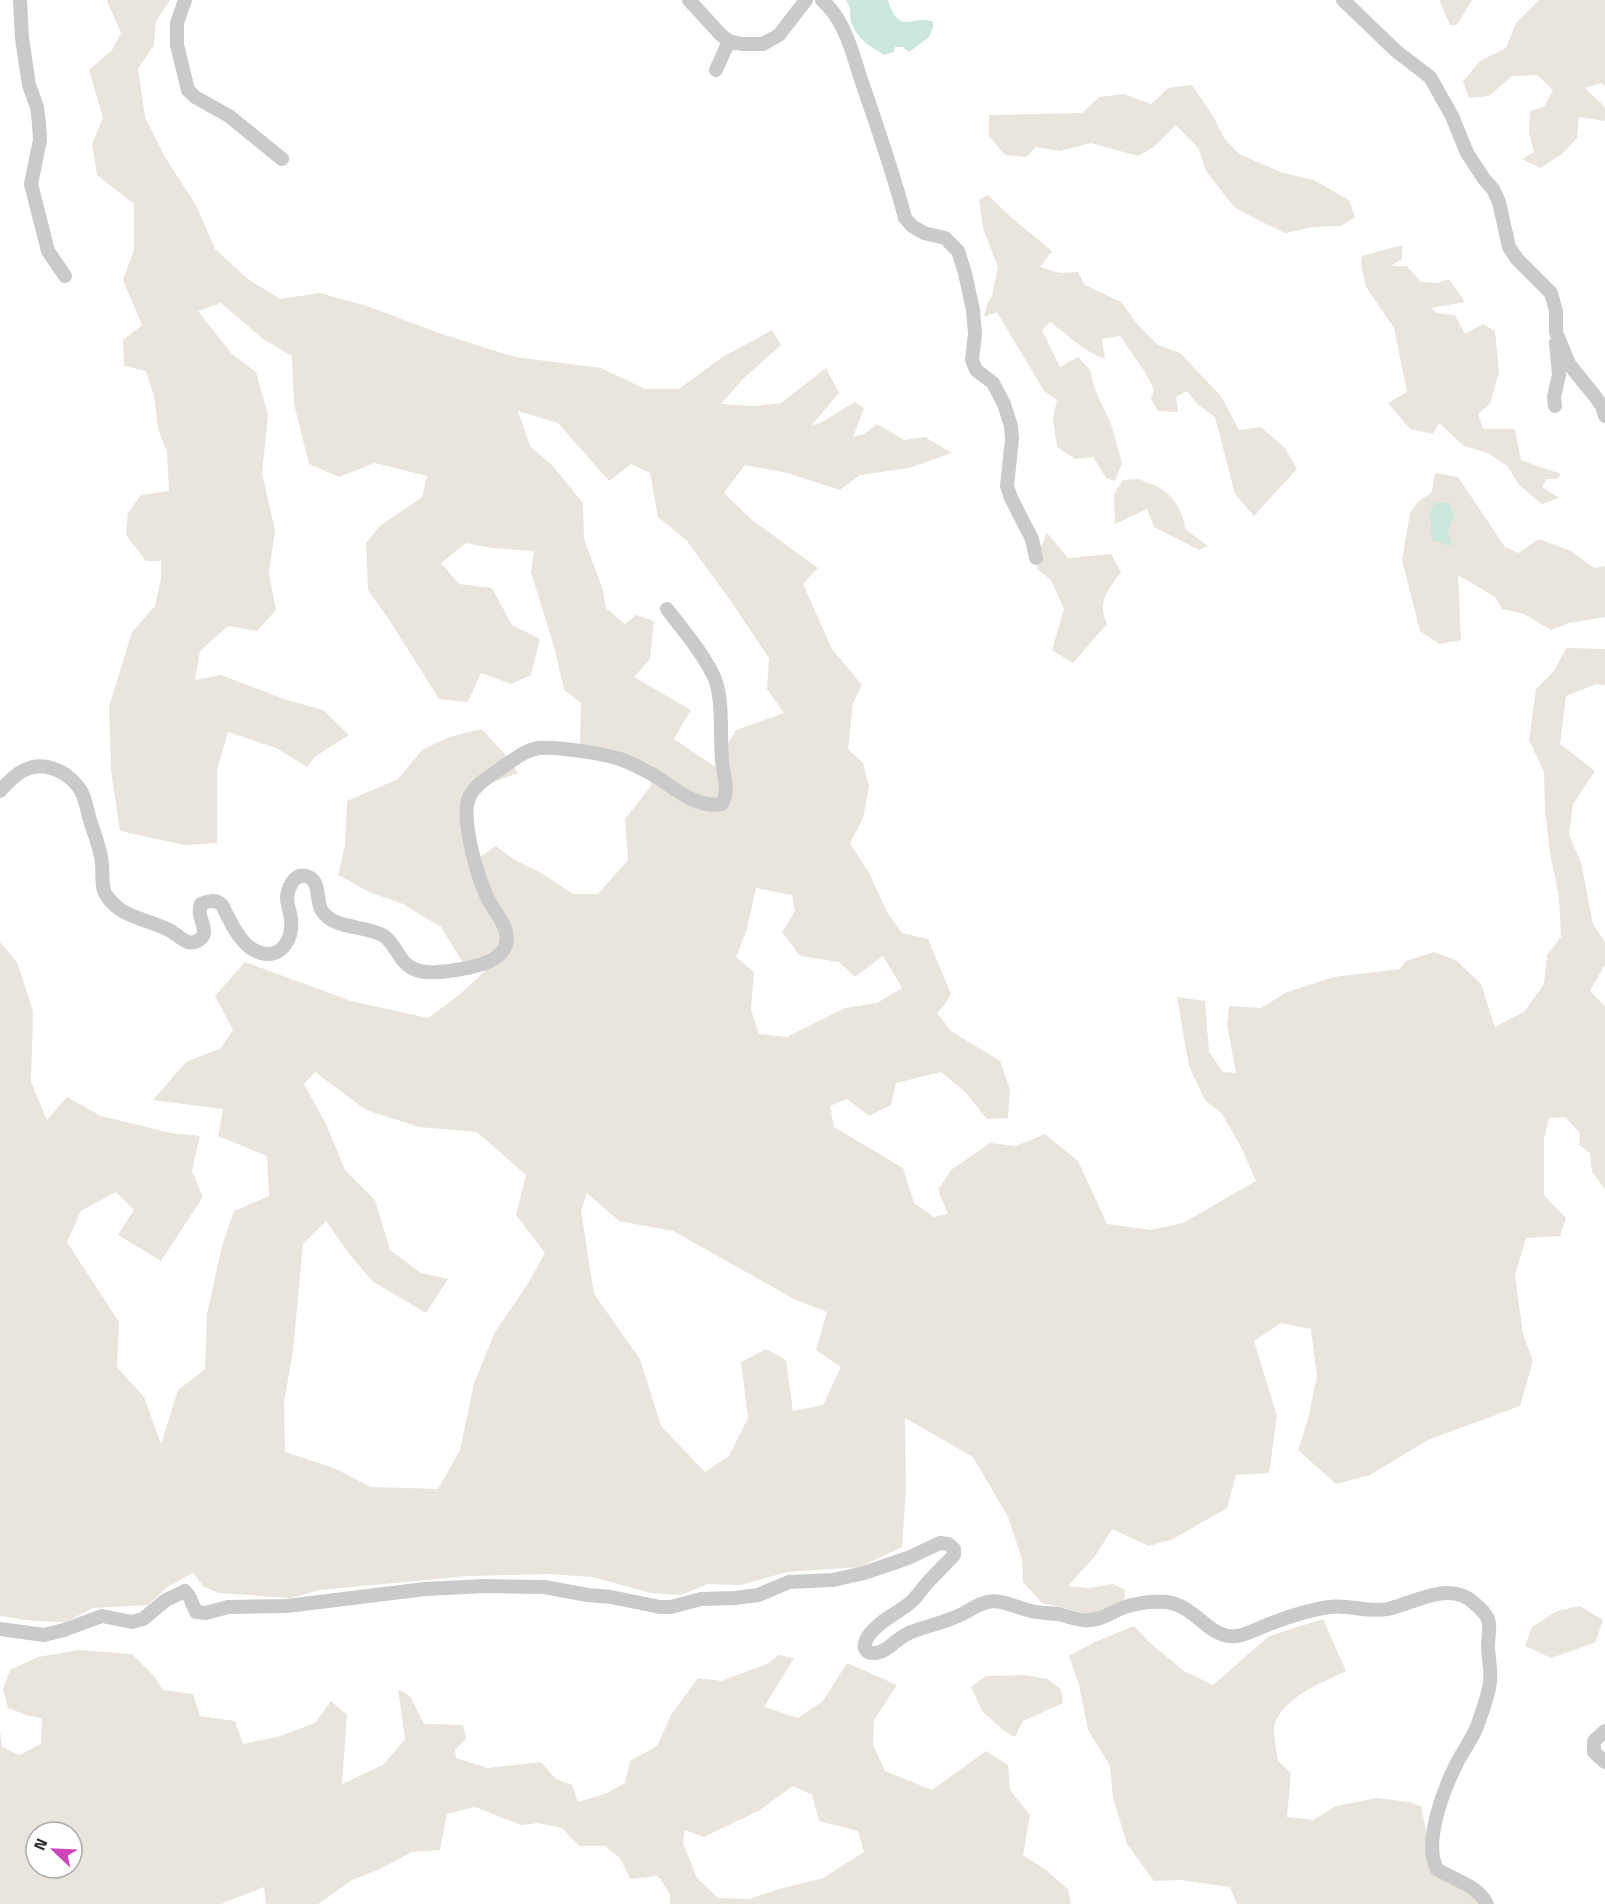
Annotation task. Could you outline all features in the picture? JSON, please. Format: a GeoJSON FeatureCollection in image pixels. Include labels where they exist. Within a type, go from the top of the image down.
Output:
{"type":"FeatureCollection","features":[{"type":"Feature","properties":{"kind":"street"},"geometry":{"type":"LineString","coordinates":[[20,0],[22,38],[29,85],[38,107],[39,123],[40,140],[31,184],[48,251],[65,276]]}},
{"type":"Feature","properties":{"kind":"street"},"geometry":{"type":"LineString","coordinates":[[185,0],[177,23],[177,45],[188,90],[229,116],[282,159]]}},
{"type":"Feature","properties":{"kind":"street"},"geometry":{"type":"LineString","coordinates":[[689,0],[729,41],[742,45],[763,44],[779,35],[806,0]]}},
{"type":"Feature","properties":{"kind":"street"},"geometry":{"type":"LineString","coordinates":[[822,0],[839,19],[847,38],[881,136],[905,218],[912,226],[924,233],[945,238],[958,251],[973,310],[975,334],[972,360],[976,370],[993,384],[1004,404],[1011,426],[1011,458],[1007,486],[1032,539],[1036,558]]}},
{"type":"Feature","properties":{"kind":"street"},"geometry":{"type":"LineString","coordinates":[[1343,0],[1396,51],[1430,77],[1452,116],[1467,153],[1493,189],[1499,202],[1509,247],[1517,259],[1551,293],[1556,311],[1559,375],[1554,397],[1555,406]]}},
{"type":"Feature","properties":{"kind":"street"},"geometry":{"type":"LineString","coordinates":[[716,70],[729,41]]}},
{"type":"Feature","properties":{"kind":"street"},"geometry":{"type":"LineString","coordinates":[[1556,332],[1569,364],[1602,406],[1605,416]]}},
{"type":"Feature","properties":{"kind":"street"},"geometry":{"type":"LineString","coordinates":[[0,791],[10,780],[30,767],[45,766],[60,770],[82,793],[102,861],[104,893],[125,913],[138,920],[164,928],[189,942],[197,941],[205,932],[199,910],[201,904],[207,901],[222,905],[235,931],[249,946],[261,953],[273,954],[282,950],[291,929],[287,899],[290,888],[299,876],[307,876],[314,880],[322,911],[330,919],[384,936],[404,964],[426,973],[480,965],[495,959],[500,953],[506,941],[506,931],[480,879],[468,835],[467,803],[470,795],[481,782],[526,752],[540,748],[571,750],[620,759],[698,802],[714,806],[722,804],[726,796],[726,789],[716,682],[697,650],[667,609]]}},
{"type":"Feature","properties":{"kind":"street"},"geometry":{"type":"LineString","coordinates":[[0,1629],[44,1635],[102,1616],[132,1622],[143,1619],[166,1600],[185,1591],[195,1612],[206,1613],[228,1607],[287,1606],[425,1589],[485,1586],[544,1587],[588,1596],[611,1597],[660,1607],[671,1607],[701,1599],[758,1595],[789,1582],[833,1580],[864,1573],[908,1558],[940,1543],[948,1544],[954,1549],[954,1555],[915,1599],[871,1633],[865,1641],[864,1648],[867,1652],[881,1653],[899,1638],[911,1632],[955,1618],[976,1605],[989,1601],[1006,1602],[1032,1611],[1086,1620],[1096,1620],[1136,1604],[1165,1602],[1175,1604],[1198,1617],[1214,1632],[1232,1636],[1250,1633],[1290,1617],[1333,1606],[1387,1610],[1429,1595],[1467,1596],[1488,1619],[1488,1649],[1492,1671],[1477,1726],[1456,1765],[1441,1804],[1432,1839],[1432,1856],[1437,1869],[1476,1890],[1487,1904]]}},
{"type":"Feature","properties":{"kind":"street"},"geometry":{"type":"LineString","coordinates":[[1605,1731],[1594,1741],[1594,1752],[1605,1762]]}},
{"type":"Feature","properties":{"kind":"shaded area"},"geometry":{"type":"Polygon","coordinates":[[[170,0],[156,21],[154,45],[138,69],[145,117],[165,157],[196,205],[215,249],[248,279],[280,299],[320,293],[370,307],[439,333],[515,357],[601,368],[645,389],[679,389],[721,358],[772,330],[781,345],[743,379],[721,404],[754,406],[781,403],[826,368],[839,393],[811,426],[855,402],[864,408],[853,437],[864,434],[877,424],[904,440],[925,437],[952,453],[909,468],[860,475],[840,490],[787,473],[745,465],[724,493],[752,520],[818,568],[803,584],[832,649],[862,685],[853,703],[848,749],[863,763],[869,786],[863,818],[850,843],[869,873],[887,912],[902,933],[928,939],[951,994],[937,1013],[951,1031],[1000,1061],[1010,1090],[1008,1118],[987,1119],[965,1092],[941,1072],[896,1083],[891,1105],[869,1116],[847,1099],[830,1106],[834,1127],[903,1168],[914,1203],[934,1217],[948,1214],[938,1190],[951,1170],[990,1143],[1016,1146],[1045,1134],[1078,1161],[1107,1224],[1151,1230],[1183,1223],[1256,1181],[1242,1149],[1222,1114],[1205,1100],[1189,1066],[1177,997],[1205,1001],[1209,1052],[1223,1072],[1236,1073],[1227,1025],[1229,1006],[1261,1008],[1287,992],[1334,977],[1400,969],[1406,961],[1434,952],[1456,960],[1481,984],[1495,1027],[1524,1012],[1544,984],[1547,955],[1561,937],[1559,897],[1550,853],[1545,811],[1544,772],[1529,740],[1536,689],[1554,671],[1566,648],[1605,649],[1605,685],[1597,684],[1566,696],[1560,744],[1595,771],[1573,804],[1569,835],[1581,862],[1593,924],[1605,942],[1605,965],[1590,991],[1605,1006],[1605,1189],[1592,1172],[1590,1153],[1579,1145],[1580,1133],[1565,1117],[1549,1118],[1544,1139],[1544,1195],[1566,1218],[1560,1236],[1526,1238],[1515,1275],[1523,1334],[1533,1361],[1520,1406],[1428,1440],[1370,1475],[1336,1484],[1298,1450],[1308,1419],[1317,1376],[1311,1329],[1281,1323],[1254,1341],[1277,1416],[1269,1473],[1236,1475],[1227,1508],[1173,1539],[1149,1546],[1112,1529],[1096,1555],[1068,1586],[1089,1588],[1113,1584],[1125,1590],[1124,1603],[1094,1615],[1042,1603],[1023,1582],[1022,1559],[1008,1517],[973,1457],[905,1418],[906,1490],[902,1547],[860,1567],[787,1572],[741,1585],[707,1584],[681,1595],[651,1593],[592,1577],[548,1574],[468,1576],[320,1590],[290,1598],[219,1593],[204,1587],[193,1573],[166,1588],[148,1605],[93,1608],[66,1622],[34,1621],[0,1616],[0,942],[17,962],[33,1011],[31,1082],[47,1120],[67,1097],[101,1116],[171,1133],[200,1136],[192,1171],[203,1197],[161,1261],[118,1235],[134,1210],[116,1192],[81,1211],[67,1242],[119,1322],[117,1367],[144,1397],[161,1444],[178,1390],[205,1369],[207,1314],[222,1246],[234,1211],[269,1196],[267,1156],[218,1136],[223,1109],[153,1100],[186,1062],[221,1048],[233,1030],[215,996],[245,962],[351,1001],[428,1018],[459,995],[485,971],[462,961],[441,927],[403,904],[369,892],[338,875],[345,845],[347,801],[398,779],[422,750],[449,737],[482,729],[518,773],[477,788],[467,787],[461,804],[474,861],[496,846],[513,859],[543,874],[573,894],[598,894],[628,860],[625,819],[651,786],[650,769],[580,749],[581,703],[564,690],[555,650],[531,572],[534,551],[492,548],[466,543],[441,563],[459,584],[492,588],[512,625],[540,639],[531,675],[511,684],[481,673],[468,702],[439,699],[368,590],[366,543],[380,526],[422,497],[427,476],[375,463],[339,477],[309,464],[294,404],[292,356],[263,339],[221,303],[198,311],[232,354],[256,372],[268,415],[262,473],[275,530],[269,573],[276,610],[257,631],[228,626],[200,651],[195,680],[221,675],[287,700],[323,710],[349,735],[316,756],[307,767],[276,748],[228,732],[217,770],[217,843],[184,845],[120,831],[111,771],[109,707],[132,632],[155,606],[161,578],[161,561],[146,561],[126,535],[128,513],[141,495],[169,491],[167,452],[158,429],[154,396],[146,371],[124,366],[123,340],[142,325],[123,280],[134,250],[134,204],[97,175],[92,144],[103,118],[89,70],[112,50],[121,33],[107,1],[170,0]],[[518,411],[530,446],[553,466],[583,503],[584,539],[603,590],[606,608],[625,624],[636,615],[654,621],[650,659],[634,677],[691,710],[674,739],[717,768],[736,730],[784,713],[767,689],[769,658],[687,541],[658,517],[650,473],[631,464],[609,481],[558,423],[518,411]],[[756,888],[747,929],[736,957],[754,972],[751,1010],[759,1034],[787,1037],[845,1008],[877,1003],[902,988],[883,956],[855,977],[839,962],[800,956],[782,932],[795,911],[792,895],[756,888]],[[315,1072],[304,1084],[326,1124],[345,1170],[375,1200],[390,1250],[421,1273],[448,1279],[426,1313],[372,1281],[326,1221],[303,1244],[293,1351],[284,1403],[285,1452],[334,1468],[371,1487],[438,1489],[460,1450],[474,1383],[495,1332],[529,1282],[545,1253],[516,1215],[526,1175],[477,1132],[419,1127],[366,1110],[315,1072]],[[587,1193],[581,1211],[594,1294],[640,1359],[661,1426],[705,1472],[729,1456],[748,1418],[741,1362],[766,1349],[786,1360],[793,1411],[823,1405],[841,1367],[816,1350],[827,1312],[796,1300],[673,1231],[619,1221],[587,1193]]]}},
{"type":"Feature","properties":{"kind":"shaded area"},"geometry":{"type":"Polygon","coordinates":[[[846,0],[888,0],[897,18],[902,21],[926,20],[933,22],[933,27],[929,37],[909,52],[903,47],[895,47],[893,52],[884,55],[865,42],[858,34],[852,24],[846,0]]]}},
{"type":"Feature","properties":{"kind":"shaded area"},"geometry":{"type":"Polygon","coordinates":[[[1439,0],[1472,0],[1457,25],[1450,25],[1439,0]]]}},
{"type":"Feature","properties":{"kind":"shaded area"},"geometry":{"type":"Polygon","coordinates":[[[1539,0],[1605,0],[1605,86],[1601,83],[1585,88],[1605,107],[1605,121],[1579,117],[1577,138],[1562,154],[1540,168],[1522,159],[1534,152],[1529,132],[1530,111],[1544,107],[1553,90],[1537,75],[1512,76],[1489,96],[1469,98],[1463,81],[1480,61],[1506,48],[1516,23],[1539,0]]]}},
{"type":"Feature","properties":{"kind":"shaded area"},"geometry":{"type":"Polygon","coordinates":[[[1192,85],[1213,116],[1224,138],[1239,154],[1283,173],[1314,180],[1349,200],[1355,217],[1341,226],[1313,227],[1285,233],[1258,220],[1234,207],[1206,171],[1199,149],[1176,125],[1154,147],[1138,156],[1091,143],[1060,151],[1036,147],[1026,157],[1005,155],[989,136],[989,115],[1082,113],[1099,97],[1124,94],[1151,104],[1168,88],[1192,85]]]}},
{"type":"Feature","properties":{"kind":"shaded area"},"geometry":{"type":"Polygon","coordinates":[[[988,195],[1052,251],[1040,267],[1060,273],[1078,272],[1085,285],[1121,302],[1138,325],[1158,345],[1180,353],[1221,396],[1239,430],[1261,427],[1285,448],[1297,469],[1254,516],[1235,494],[1215,417],[1198,405],[1187,391],[1176,397],[1178,412],[1158,411],[1151,399],[1154,390],[1145,372],[1120,336],[1102,339],[1105,359],[1083,348],[1050,322],[1042,330],[1060,367],[1078,357],[1090,370],[1095,390],[1111,424],[1122,463],[1115,481],[1106,478],[1093,457],[1075,459],[1057,447],[1053,418],[1057,400],[1044,391],[997,312],[984,317],[987,304],[992,296],[998,267],[983,228],[979,200],[988,195]]]}},
{"type":"Feature","properties":{"kind":"shaded area"},"geometry":{"type":"Polygon","coordinates":[[[1402,245],[1402,259],[1391,266],[1407,266],[1421,282],[1437,283],[1449,279],[1465,302],[1431,308],[1437,313],[1455,315],[1465,334],[1483,324],[1495,331],[1499,372],[1490,404],[1478,414],[1483,429],[1515,429],[1521,460],[1561,474],[1557,479],[1547,479],[1542,487],[1559,498],[1542,504],[1520,486],[1507,466],[1488,453],[1464,446],[1439,423],[1433,434],[1410,429],[1388,403],[1407,392],[1394,328],[1366,287],[1361,265],[1362,256],[1402,245]]]}},
{"type":"Feature","properties":{"kind":"shaded area"},"geometry":{"type":"Polygon","coordinates":[[[1435,473],[1458,477],[1505,547],[1518,553],[1539,539],[1571,551],[1594,568],[1605,566],[1605,617],[1569,623],[1551,630],[1524,614],[1502,609],[1495,597],[1458,575],[1461,640],[1439,644],[1420,631],[1402,560],[1410,513],[1418,502],[1432,492],[1435,473]],[[1435,503],[1451,545],[1448,531],[1455,515],[1449,503],[1435,503]]]}},
{"type":"Feature","properties":{"kind":"shaded area"},"geometry":{"type":"Polygon","coordinates":[[[1138,479],[1165,491],[1180,512],[1185,529],[1208,546],[1199,550],[1154,527],[1147,509],[1115,524],[1114,494],[1123,480],[1138,479]]]}},
{"type":"Feature","properties":{"kind":"shaded area"},"geometry":{"type":"Polygon","coordinates":[[[1435,503],[1449,503],[1455,515],[1448,531],[1452,546],[1432,540],[1430,512],[1435,503]]]}},
{"type":"Feature","properties":{"kind":"shaded area"},"geometry":{"type":"Polygon","coordinates":[[[1047,533],[1068,558],[1111,554],[1121,572],[1103,602],[1107,624],[1073,663],[1052,650],[1064,609],[1051,580],[1037,569],[1040,549],[1047,533]]]}},
{"type":"Feature","properties":{"kind":"shaded area"},"geometry":{"type":"Polygon","coordinates":[[[1580,1606],[1603,1620],[1595,1643],[1551,1658],[1525,1646],[1532,1627],[1557,1611],[1580,1606]]]}},
{"type":"Feature","properties":{"kind":"shaded area"},"geometry":{"type":"Polygon","coordinates":[[[1323,1619],[1346,1671],[1305,1691],[1287,1705],[1275,1723],[1274,1736],[1278,1761],[1291,1773],[1287,1817],[1314,1820],[1336,1806],[1377,1798],[1421,1806],[1428,1840],[1443,1876],[1483,1904],[1237,1904],[1230,1887],[1180,1880],[1154,1881],[1127,1844],[1113,1798],[1110,1766],[1088,1730],[1079,1685],[1069,1656],[1095,1642],[1134,1626],[1149,1642],[1184,1671],[1213,1685],[1269,1636],[1323,1619]]]}},
{"type":"Feature","properties":{"kind":"shaded area"},"geometry":{"type":"Polygon","coordinates":[[[79,1650],[132,1654],[154,1676],[163,1690],[193,1694],[200,1716],[235,1721],[243,1744],[277,1737],[315,1723],[331,1701],[347,1715],[342,1784],[383,1765],[405,1739],[398,1689],[410,1696],[424,1724],[463,1725],[466,1739],[455,1750],[456,1758],[488,1768],[541,1762],[556,1779],[572,1785],[578,1802],[605,1794],[625,1783],[630,1761],[657,1746],[671,1715],[698,1678],[721,1681],[769,1663],[778,1655],[794,1658],[764,1707],[798,1718],[823,1701],[847,1663],[897,1685],[874,1720],[873,1745],[885,1771],[932,1790],[986,1751],[1008,1765],[1010,1790],[1030,1815],[1023,1855],[1046,1870],[1068,1889],[1071,1904],[670,1904],[670,1894],[658,1876],[630,1879],[620,1858],[605,1846],[579,1846],[562,1828],[538,1823],[521,1825],[475,1807],[447,1814],[440,1850],[412,1852],[378,1870],[352,1880],[318,1904],[266,1904],[264,1887],[221,1904],[0,1904],[0,1730],[2,1747],[19,1755],[41,1744],[42,1718],[8,1708],[3,1689],[10,1670],[38,1657],[79,1650]],[[793,1786],[760,1810],[704,1837],[685,1830],[683,1843],[697,1878],[718,1898],[749,1899],[823,1878],[864,1852],[858,1831],[819,1821],[812,1795],[793,1786]]]}},
{"type":"Feature","properties":{"kind":"shaded area"},"geometry":{"type":"Polygon","coordinates":[[[1024,1675],[1047,1679],[1061,1689],[1063,1703],[1023,1721],[1015,1737],[1004,1731],[982,1711],[971,1687],[986,1676],[1024,1675]]]}}]}
